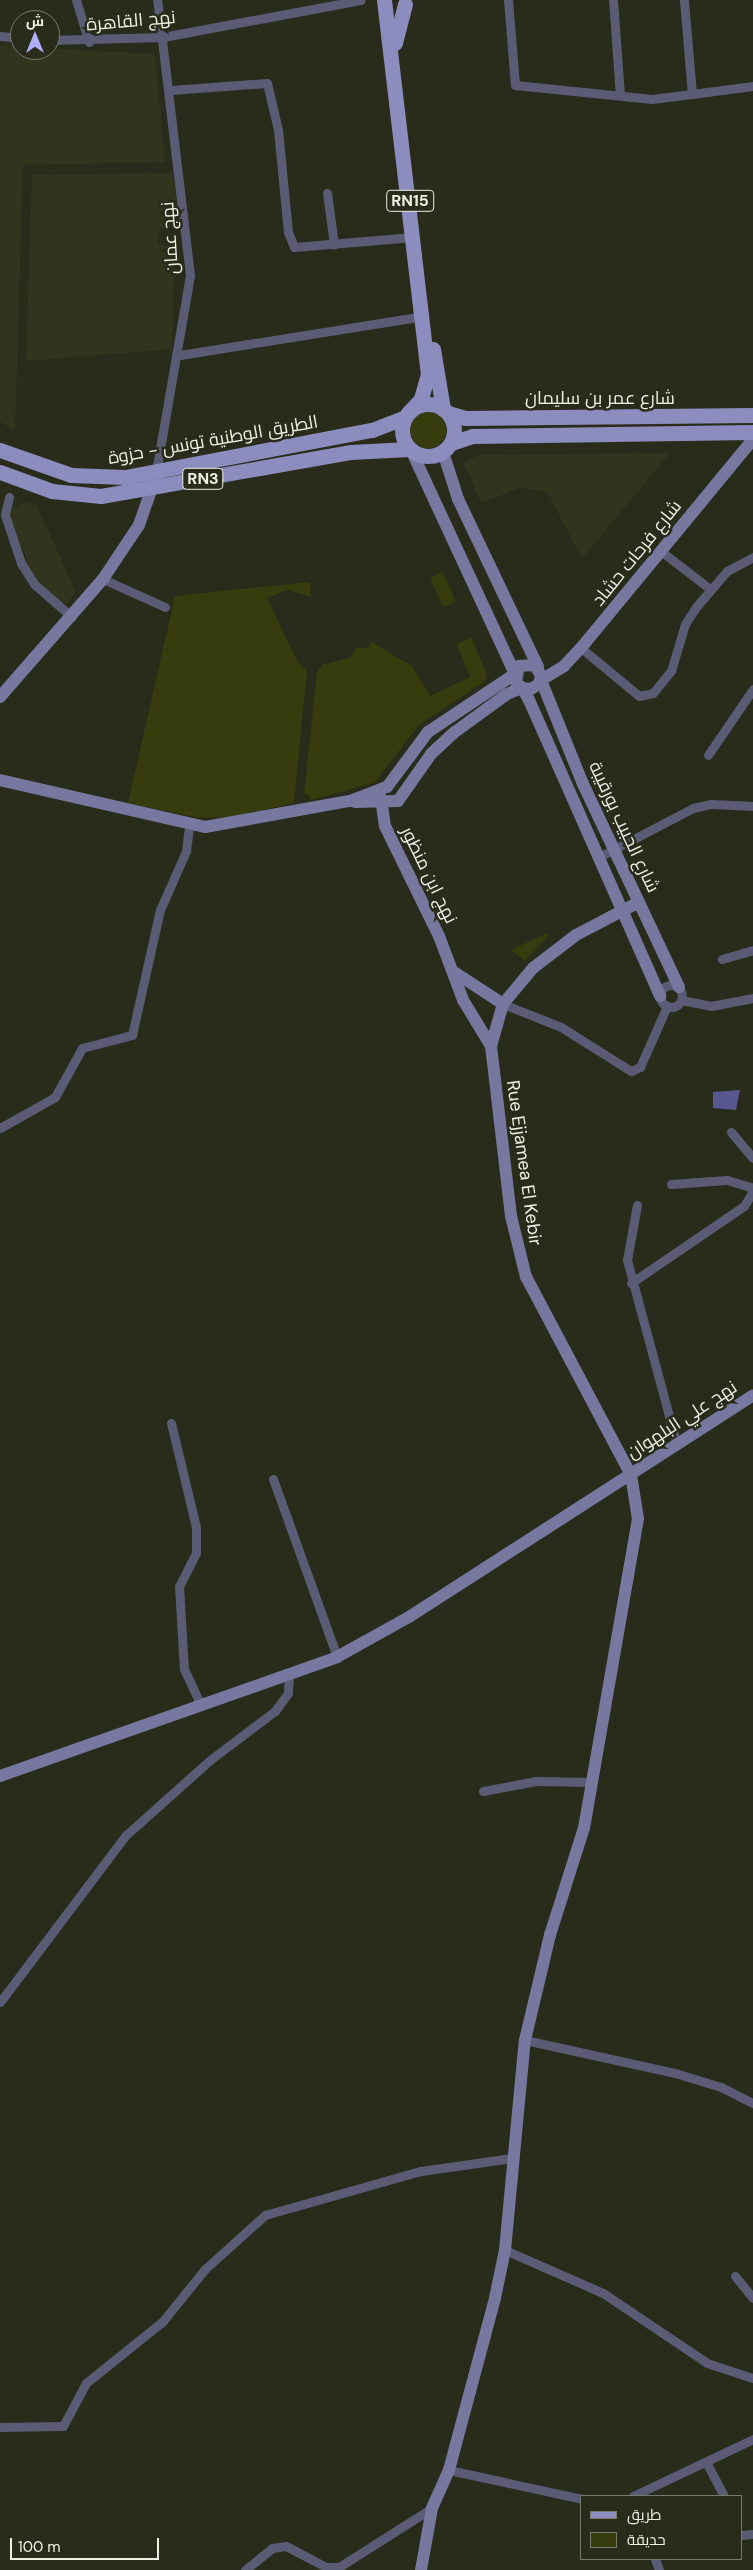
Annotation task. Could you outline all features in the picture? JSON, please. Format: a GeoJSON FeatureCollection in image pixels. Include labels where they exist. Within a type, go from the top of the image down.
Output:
{"type":"FeatureCollection","features":[{"type":"Feature","properties":{"kind":"main road","name":"RN15"},"geometry":{"type":"LineString","coordinates":[[395,87],[395,33],[409,2],[385,0],[395,87],[415,237],[424,316],[427,382],[421,399],[406,415]]}},
{"type":"Feature","properties":{"kind":"main road","name":"RN15"},"geometry":{"type":"LineString","coordinates":[[424,316],[446,411]]}},
{"type":"Feature","properties":{"kind":"main road"},"geometry":{"type":"LineString","coordinates":[[425,404],[446,411],[454,428],[447,447],[427,457],[411,450],[402,438],[406,415],[425,404]]}},
{"type":"Feature","properties":{"kind":"main road","name":"شارع عمر بن سليمان"},"geometry":{"type":"LineString","coordinates":[[446,411],[465,418],[753,416]]}},
{"type":"Feature","properties":{"kind":"main road","name":"الطريق الوطنية تونس - حزوة"},"geometry":{"type":"LineString","coordinates":[[0,450],[36,466],[85,477],[156,472],[372,430],[406,415]]}},
{"type":"Feature","properties":{"kind":"main road","name":"شارع عمر بن سليمان"},"geometry":{"type":"LineString","coordinates":[[447,447],[473,436],[753,432]]}},
{"type":"Feature","properties":{"kind":"main road","name":"الطريق الوطنية تونس - حزوة"},"geometry":{"type":"LineString","coordinates":[[0,472],[28,485],[74,495],[101,496],[153,489],[351,452],[411,450]]}},
{"type":"Feature","properties":{"kind":"street"},"geometry":{"type":"LineString","coordinates":[[76,0],[89,42]]}},
{"type":"Feature","properties":{"kind":"street","name":"نهج عمان"},"geometry":{"type":"LineString","coordinates":[[156,472],[180,355],[190,260],[171,90],[157,0]]}},
{"type":"Feature","properties":{"kind":"street","name":"نهج القاهرة"},"geometry":{"type":"LineString","coordinates":[[60,41],[89,42],[164,37],[362,0]]}},
{"type":"Feature","properties":{"kind":"street"},"geometry":{"type":"LineString","coordinates":[[508,0],[515,85],[652,99],[753,86]]}},
{"type":"Feature","properties":{"kind":"street"},"geometry":{"type":"LineString","coordinates":[[613,0],[620,96]]}},
{"type":"Feature","properties":{"kind":"street"},"geometry":{"type":"LineString","coordinates":[[684,0],[692,94]]}},
{"type":"Feature","properties":{"kind":"street"},"geometry":{"type":"LineString","coordinates":[[171,90],[267,83],[278,130],[290,240],[302,249],[415,237]]}},
{"type":"Feature","properties":{"kind":"street"},"geometry":{"type":"LineString","coordinates":[[327,193],[334,245]]}},
{"type":"Feature","properties":{"kind":"street"},"geometry":{"type":"LineString","coordinates":[[180,355],[424,316]]}},
{"type":"Feature","properties":{"kind":"street","name":"شارع فرحات حشاد"},"geometry":{"type":"LineString","coordinates":[[539,673],[564,666],[581,648],[662,552],[753,439]]}},
{"type":"Feature","properties":{"kind":"street","name":"شارع الحبيب بورقيبة"},"geometry":{"type":"LineString","coordinates":[[447,447],[487,564],[539,673],[615,850],[679,987]]}},
{"type":"Feature","properties":{"kind":"street","name":"شارع الحبيب بورقيبة"},"geometry":{"type":"LineString","coordinates":[[411,450],[469,572],[663,1001]]}},
{"type":"Feature","properties":{"kind":"street"},"geometry":{"type":"LineString","coordinates":[[0,697],[72,617],[103,579],[139,525],[153,489],[156,472]]}},
{"type":"Feature","properties":{"kind":"street"},"geometry":{"type":"LineString","coordinates":[[9,497],[4,515],[21,563],[34,584],[72,617]]}},
{"type":"Feature","properties":{"kind":"street"},"geometry":{"type":"LineString","coordinates":[[662,552],[710,589]]}},
{"type":"Feature","properties":{"kind":"street"},"geometry":{"type":"LineString","coordinates":[[581,648],[639,696],[650,695],[671,671],[685,624],[710,589],[727,571],[753,557]]}},
{"type":"Feature","properties":{"kind":"street"},"geometry":{"type":"LineString","coordinates":[[469,572],[487,564]]}},
{"type":"Feature","properties":{"kind":"street"},"geometry":{"type":"LineString","coordinates":[[103,579],[165,607]]}},
{"type":"Feature","properties":{"kind":"street"},"geometry":{"type":"LineString","coordinates":[[491,622],[510,614]]}},
{"type":"Feature","properties":{"kind":"street"},"geometry":{"type":"LineString","coordinates":[[0,780],[189,825],[232,824],[350,801],[380,790],[428,732],[515,674],[522,664],[539,673],[535,687],[522,688],[455,732],[431,754],[398,801],[381,805],[350,801]]}},
{"type":"Feature","properties":{"kind":"street"},"geometry":{"type":"LineString","coordinates":[[708,755],[753,688]]}},
{"type":"Feature","properties":{"kind":"street","name":"نهج ابن منظور"},"geometry":{"type":"LineString","coordinates":[[380,790],[385,826],[454,972],[466,1007],[491,1046]]}},
{"type":"Feature","properties":{"kind":"street"},"geometry":{"type":"LineString","coordinates":[[597,858],[692,808],[711,804],[753,806]]}},
{"type":"Feature","properties":{"kind":"street"},"geometry":{"type":"LineString","coordinates":[[0,1128],[55,1097],[82,1048],[126,1038],[134,1032],[137,1000],[160,910],[186,851],[189,825]]}},
{"type":"Feature","properties":{"kind":"street","name":"Rue Ejjamea El Kebir"},"geometry":{"type":"LineString","coordinates":[[420,2570],[432,2508],[449,2470],[505,2250],[512,2158],[525,2040],[550,1935],[584,1828],[636,1532],[637,1498],[630,1475],[526,1277],[511,1216],[491,1046],[503,1004],[555,948],[639,902]]}},
{"type":"Feature","properties":{"kind":"street"},"geometry":{"type":"LineString","coordinates":[[722,959],[753,950]]}},
{"type":"Feature","properties":{"kind":"street"},"geometry":{"type":"LineString","coordinates":[[454,972],[503,1004],[562,1027],[631,1071],[640,1067],[668,985],[679,987],[682,1000]]}},
{"type":"Feature","properties":{"kind":"street"},"geometry":{"type":"LineString","coordinates":[[663,1001],[682,1000],[711,1006],[753,998]]}},
{"type":"Feature","properties":{"kind":"street"},"geometry":{"type":"LineString","coordinates":[[731,1132],[753,1158]]}},
{"type":"Feature","properties":{"kind":"street"},"geometry":{"type":"LineString","coordinates":[[631,1283],[744,1206],[753,1189],[727,1180],[671,1184]]}},
{"type":"Feature","properties":{"kind":"street"},"geometry":{"type":"LineString","coordinates":[[636,1205],[626,1250],[631,1283],[677,1445]]}},
{"type":"Feature","properties":{"kind":"street","name":"نهج علي البلهوان"},"geometry":{"type":"LineString","coordinates":[[0,1776],[200,1703],[289,1675],[337,1657],[409,1617],[753,1395]]}},
{"type":"Feature","properties":{"kind":"street"},"geometry":{"type":"LineString","coordinates":[[171,1422],[196,1527],[196,1553],[179,1586],[184,1670],[200,1703]]}},
{"type":"Feature","properties":{"kind":"street"},"geometry":{"type":"LineString","coordinates":[[273,1479],[337,1657]]}},
{"type":"Feature","properties":{"kind":"street"},"geometry":{"type":"LineString","coordinates":[[0,2002],[125,1836],[210,1760],[275,1712],[288,1692],[289,1675]]}},
{"type":"Feature","properties":{"kind":"street"},"geometry":{"type":"LineString","coordinates":[[483,1791],[536,1781],[591,1782]]}},
{"type":"Feature","properties":{"kind":"street"},"geometry":{"type":"LineString","coordinates":[[525,2040],[675,2073],[721,2087],[753,2103]]}},
{"type":"Feature","properties":{"kind":"street"},"geometry":{"type":"LineString","coordinates":[[0,2427],[63,2426],[86,2383],[163,2321],[205,2269],[266,2215],[421,2171],[512,2158]]}},
{"type":"Feature","properties":{"kind":"street"},"geometry":{"type":"LineString","coordinates":[[505,2250],[603,2293],[707,2363],[753,2378]]}},
{"type":"Feature","properties":{"kind":"street"},"geometry":{"type":"LineString","coordinates":[[735,2276],[753,2298]]}},
{"type":"Feature","properties":{"kind":"street"},"geometry":{"type":"LineString","coordinates":[[637,2495],[753,2439]]}},
{"type":"Feature","properties":{"kind":"street"},"geometry":{"type":"LineString","coordinates":[[706,2462],[723,2495]]}},
{"type":"Feature","properties":{"kind":"street"},"geometry":{"type":"LineString","coordinates":[[449,2470],[580,2499]]}},
{"type":"Feature","properties":{"kind":"street"},"geometry":{"type":"LineString","coordinates":[[245,2570],[272,2548],[286,2546],[326,2567],[340,2567],[432,2508]]}},
{"type":"Feature","properties":{"kind":"shaded area"},"geometry":{"type":"Polygon","coordinates":[[[0,46],[10,47],[10,60],[60,60],[60,49],[155,54],[165,162],[23,165],[15,430],[0,422],[0,46]]]}},
{"type":"Feature","properties":{"kind":"shaded area"},"geometry":{"type":"Polygon","coordinates":[[[173,173],[179,226],[159,229],[157,245],[175,247],[172,349],[26,361],[32,175],[173,173]]]}},
{"type":"Feature","properties":{"kind":"shaded area"},"geometry":{"type":"Polygon","coordinates":[[[670,453],[582,559],[548,493],[521,487],[481,503],[464,463],[478,455],[670,453]]]}},
{"type":"Feature","properties":{"kind":"shaded area"},"geometry":{"type":"Polygon","coordinates":[[[24,502],[36,505],[76,591],[67,604],[59,603],[36,583],[8,512],[24,502]]]}},
{"type":"Feature","properties":{"kind":"shaded area"},"geometry":{"type":"Polygon","coordinates":[[[740,1090],[736,1110],[713,1108],[713,1092],[740,1090]]]}},
{"type":"Feature","properties":{"kind":"green space"},"geometry":{"type":"Polygon","coordinates":[[[428,412],[435,413],[441,417],[445,423],[445,437],[441,443],[435,447],[428,448],[421,447],[415,443],[411,437],[410,430],[411,423],[415,417],[421,413],[428,412]]]}},
{"type":"Feature","properties":{"kind":"green space"},"geometry":{"type":"Polygon","coordinates":[[[443,572],[456,602],[443,607],[430,578],[443,572]]]}},
{"type":"Feature","properties":{"kind":"green space"},"geometry":{"type":"Polygon","coordinates":[[[310,582],[311,597],[287,590],[267,598],[297,661],[307,670],[294,803],[231,817],[200,818],[128,803],[175,596],[310,582]]]}},
{"type":"Feature","properties":{"kind":"green space"},"geometry":{"type":"Polygon","coordinates":[[[471,637],[487,675],[484,682],[419,725],[374,783],[310,800],[310,795],[304,794],[317,672],[323,664],[350,658],[356,648],[368,648],[371,642],[412,666],[430,696],[470,677],[457,645],[471,637]]]}},
{"type":"Feature","properties":{"kind":"green space"},"geometry":{"type":"Polygon","coordinates":[[[547,933],[549,936],[525,961],[511,950],[547,933]]]}}]}
